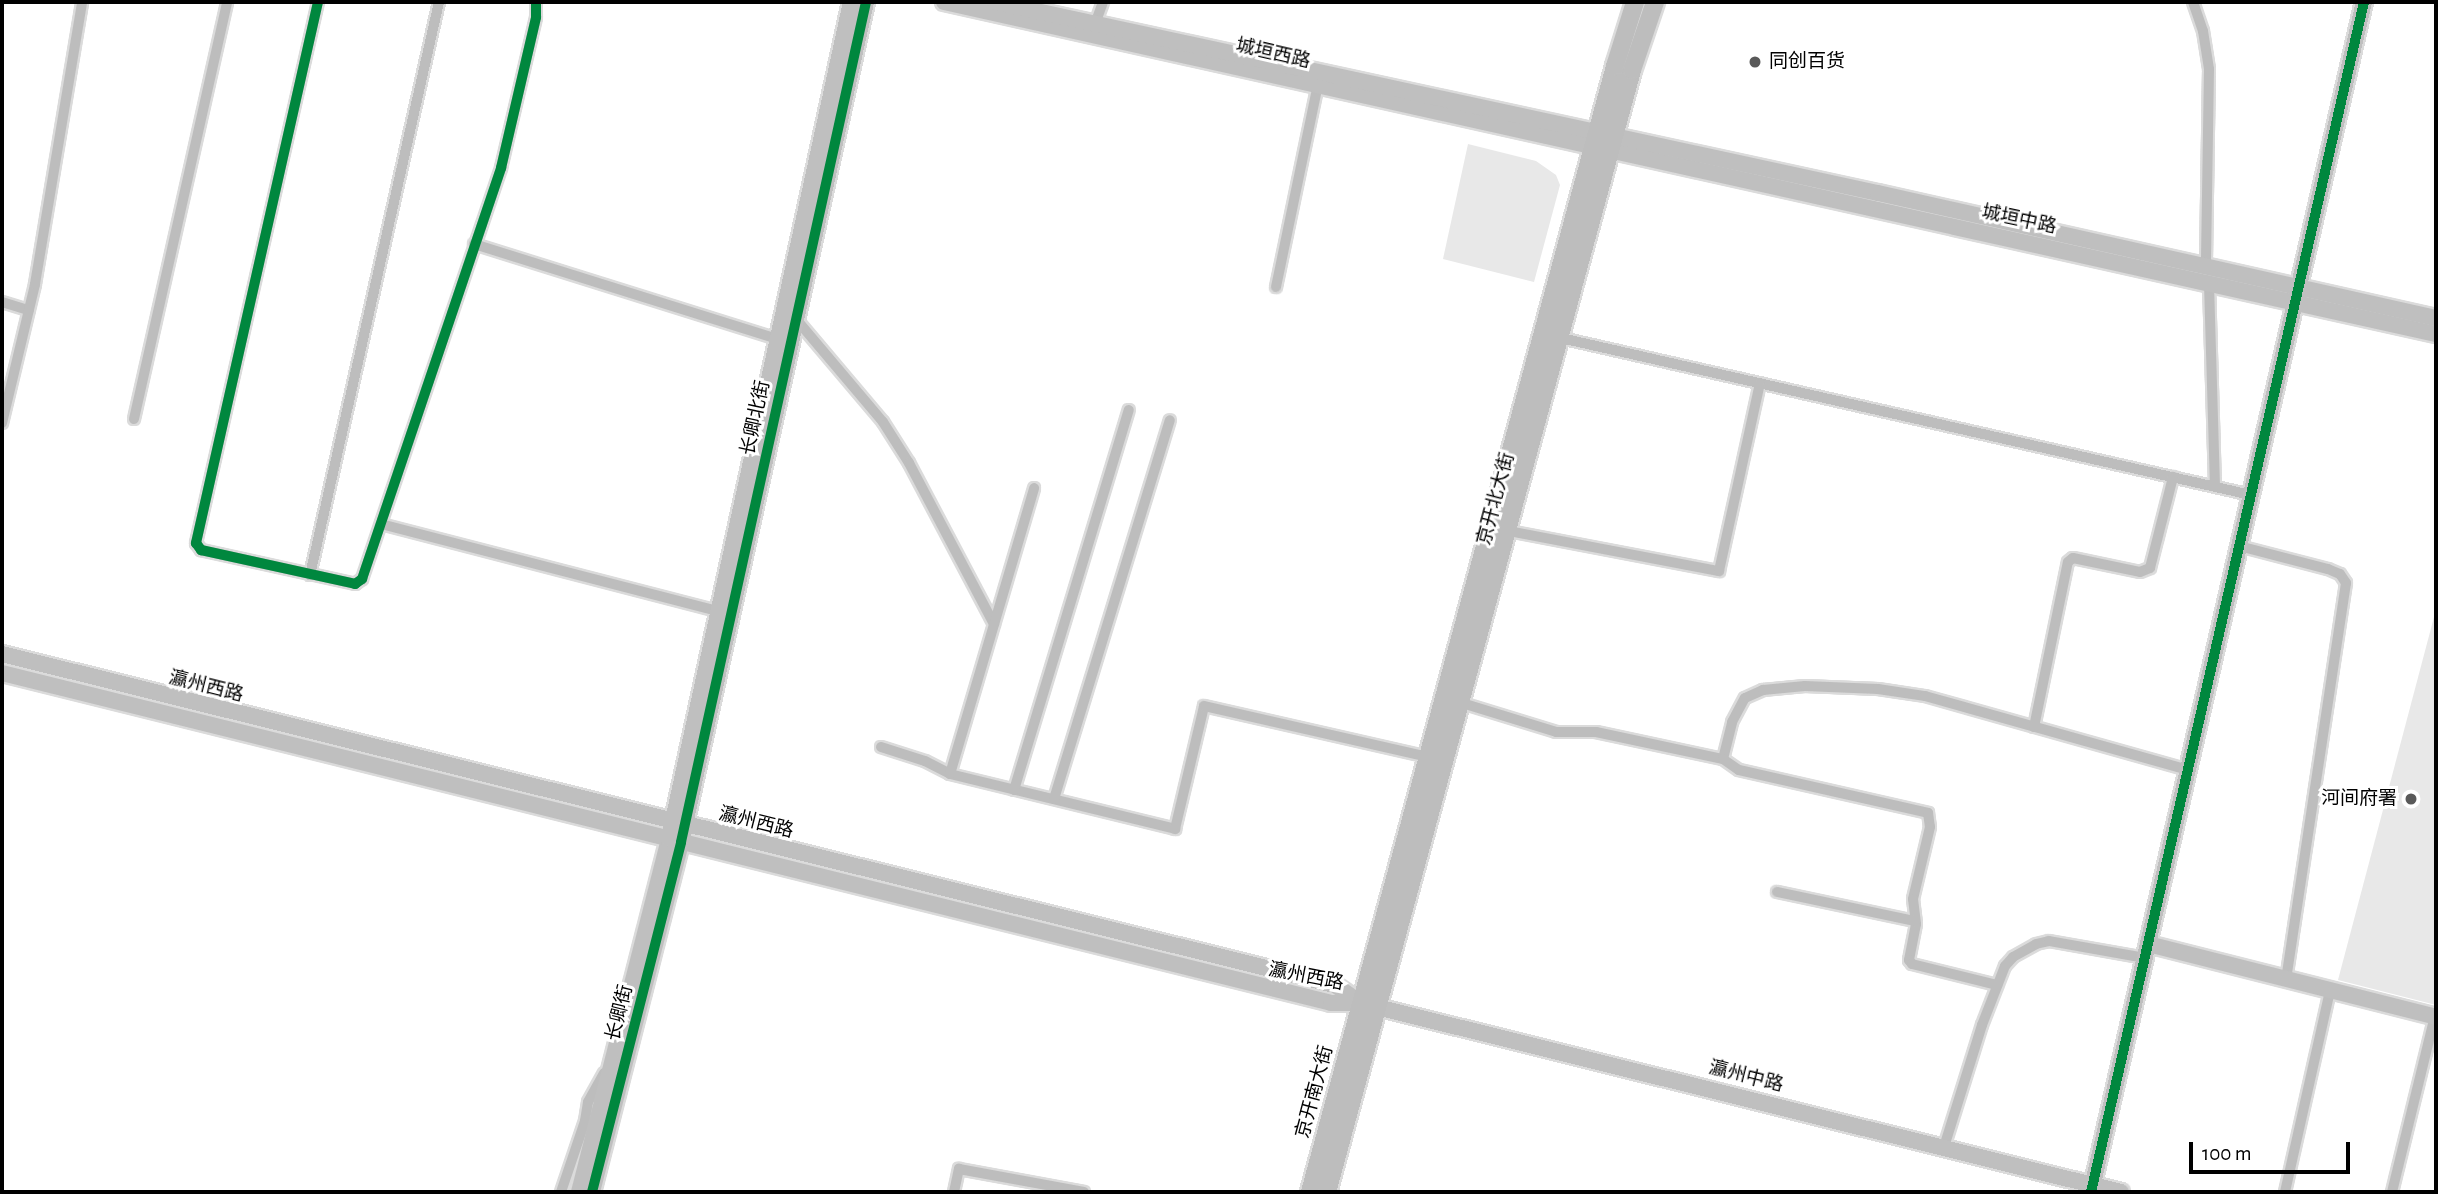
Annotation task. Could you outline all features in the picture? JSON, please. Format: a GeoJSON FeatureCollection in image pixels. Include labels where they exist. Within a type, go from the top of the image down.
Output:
{"type":"FeatureCollection","features":[{"type":"Feature","properties":{"kind":"main road","name":"长卿北街"},"geometry":{"type":"LineString","coordinates":[[679,822],[718,611],[851,2]]}},
{"type":"Feature","properties":{"kind":"main road","name":"长卿北街"},"geometry":{"type":"LineString","coordinates":[[675,840],[796,319],[866,2]]}},
{"type":"Feature","properties":{"kind":"main road","name":"城垣西路"},"geometry":{"type":"LineString","coordinates":[[944,2],[1318,85],[1604,142]]}},
{"type":"Feature","properties":{"kind":"main road","name":"城垣西路"},"geometry":{"type":"LineString","coordinates":[[995,2],[1604,142]]}},
{"type":"Feature","properties":{"kind":"main road","name":"京开北大街"},"geometry":{"type":"LineString","coordinates":[[1370,1005],[1462,703],[1561,338],[1635,2]]}},
{"type":"Feature","properties":{"kind":"main road","name":"京开北大街"},"geometry":{"type":"LineString","coordinates":[[1370,1005],[1428,757],[1604,142],[1655,2]]}},
{"type":"Feature","properties":{"kind":"main road"},"geometry":{"type":"LineString","coordinates":[[2091,1188],[2364,2]]}},
{"type":"Feature","properties":{"kind":"main road","name":"城垣中路"},"geometry":{"type":"LineString","coordinates":[[1604,142],[2206,266],[2436,334]]}},
{"type":"Feature","properties":{"kind":"main road","name":"城垣中路"},"geometry":{"type":"LineString","coordinates":[[1604,142],[2209,284],[2297,295],[2436,318]]}},
{"type":"Feature","properties":{"kind":"main road","name":"瀛州西路"},"geometry":{"type":"LineString","coordinates":[[2,654],[1335,985],[1370,1005]]}},
{"type":"Feature","properties":{"kind":"main road","name":"瀛州西路"},"geometry":{"type":"LineString","coordinates":[[2,673],[1331,1003],[1370,1005]]}},
{"type":"Feature","properties":{"kind":"main road","name":"长卿街"},"geometry":{"type":"LineString","coordinates":[[579,1192],[613,1058],[675,840]]}},
{"type":"Feature","properties":{"kind":"main road","name":"长卿街"},"geometry":{"type":"LineString","coordinates":[[592,1192],[675,840]]}},
{"type":"Feature","properties":{"kind":"main road"},"geometry":{"type":"LineString","coordinates":[[2146,951],[2286,979],[2435,1016]]}},
{"type":"Feature","properties":{"kind":"main road","name":"瀛州中路"},"geometry":{"type":"LineString","coordinates":[[1370,1005],[1944,1147],[2091,1188],[2121,1192]]}},
{"type":"Feature","properties":{"kind":"main road","name":"京开南大街"},"geometry":{"type":"LineString","coordinates":[[1310,1192],[1370,1005]]}},
{"type":"Feature","properties":{"kind":"main road","name":"京开南大街"},"geometry":{"type":"LineString","coordinates":[[1327,1192],[1370,1005]]}},
{"type":"Feature","properties":{"kind":"street"},"geometry":{"type":"LineString","coordinates":[[2,423],[29,310],[82,2]]}},
{"type":"Feature","properties":{"kind":"street"},"geometry":{"type":"LineString","coordinates":[[134,419],[227,2]]}},
{"type":"Feature","properties":{"kind":"street"},"geometry":{"type":"LineString","coordinates":[[318,2],[196,543],[201,550],[355,584],[362,579],[501,168],[536,17],[536,2]]}},
{"type":"Feature","properties":{"kind":"street"},"geometry":{"type":"LineString","coordinates":[[310,575],[439,2]]}},
{"type":"Feature","properties":{"kind":"street"},"geometry":{"type":"LineString","coordinates":[[1095,24],[1103,2]]}},
{"type":"Feature","properties":{"kind":"street"},"geometry":{"type":"LineString","coordinates":[[2193,2],[2203,31],[2209,69],[2206,266]]}},
{"type":"Feature","properties":{"kind":"street"},"geometry":{"type":"LineString","coordinates":[[1276,287],[1318,85]]}},
{"type":"Feature","properties":{"kind":"street"},"geometry":{"type":"LineString","coordinates":[[474,244],[777,338]]}},
{"type":"Feature","properties":{"kind":"street"},"geometry":{"type":"LineString","coordinates":[[2209,284],[2216,485]]}},
{"type":"Feature","properties":{"kind":"street"},"geometry":{"type":"LineString","coordinates":[[2,302],[29,310]]}},
{"type":"Feature","properties":{"kind":"street"},"geometry":{"type":"LineString","coordinates":[[796,319],[883,422],[909,464],[994,624]]}},
{"type":"Feature","properties":{"kind":"street"},"geometry":{"type":"LineString","coordinates":[[1561,338],[2251,495]]}},
{"type":"Feature","properties":{"kind":"street"},"geometry":{"type":"LineString","coordinates":[[1509,531],[1718,571],[1760,383]]}},
{"type":"Feature","properties":{"kind":"street"},"geometry":{"type":"LineString","coordinates":[[1014,790],[1129,410]]}},
{"type":"Feature","properties":{"kind":"street"},"geometry":{"type":"LineString","coordinates":[[1054,799],[1170,420]]}},
{"type":"Feature","properties":{"kind":"street"},"geometry":{"type":"LineString","coordinates":[[2034,727],[2068,562],[2073,558],[2140,572],[2150,568],[2174,477]]}},
{"type":"Feature","properties":{"kind":"street"},"geometry":{"type":"LineString","coordinates":[[950,774],[1034,488]]}},
{"type":"Feature","properties":{"kind":"street"},"geometry":{"type":"LineString","coordinates":[[381,524],[718,611]]}},
{"type":"Feature","properties":{"kind":"street"},"geometry":{"type":"LineString","coordinates":[[2239,547],[2329,569],[2340,574],[2346,583],[2286,979]]}},
{"type":"Feature","properties":{"kind":"street"},"geometry":{"type":"LineString","coordinates":[[1723,759],[1732,722],[1745,698],[1763,690],[1794,687],[1890,690],[1925,696],[2188,770]]}},
{"type":"Feature","properties":{"kind":"street"},"geometry":{"type":"LineString","coordinates":[[1462,703],[1556,732],[1596,732],[1723,759],[1739,769],[1928,813],[1930,827],[1913,899],[1915,921],[1909,960],[1912,964],[1997,985]]}},
{"type":"Feature","properties":{"kind":"street"},"geometry":{"type":"LineString","coordinates":[[881,747],[925,761],[950,774],[1175,829],[1204,706],[1428,757]]}},
{"type":"Feature","properties":{"kind":"street"},"geometry":{"type":"LineString","coordinates":[[1777,892],[1915,921]]}},
{"type":"Feature","properties":{"kind":"street"},"geometry":{"type":"LineString","coordinates":[[1944,1147],[1997,985],[2005,966],[2013,957],[2036,944],[2049,941],[2146,951]]}},
{"type":"Feature","properties":{"kind":"street"},"geometry":{"type":"LineString","coordinates":[[2285,1192],[2330,990]]}},
{"type":"Feature","properties":{"kind":"street"},"geometry":{"type":"LineString","coordinates":[[2392,1192],[2435,1016]]}},
{"type":"Feature","properties":{"kind":"street"},"geometry":{"type":"LineString","coordinates":[[561,1192],[585,1121],[588,1102],[613,1058]]}},
{"type":"Feature","properties":{"kind":"street"},"geometry":{"type":"LineString","coordinates":[[954,1192],[959,1169],[1084,1192]]}},
{"type":"Feature","properties":{"kind":"shaded area"},"geometry":{"type":"Polygon","coordinates":[[[1468,144],[1536,161],[1556,175],[1560,185],[1534,282],[1443,259],[1468,144]]]}},
{"type":"Feature","properties":{"kind":"shaded area","name":"河间府署"},"geometry":{"type":"Polygon","coordinates":[[[2436,617],[2436,1005],[2338,980],[2436,617]]]}},
{"type":"Feature","properties":{"kind":"cycle path"},"geometry":{"type":"LineString","coordinates":[[318,2],[196,543],[201,550],[355,584],[362,579],[501,168],[536,17],[536,2]]}},
{"type":"Feature","properties":{"kind":"cycle path"},"geometry":{"type":"LineString","coordinates":[[592,1192],[681,842],[866,2]]}},
{"type":"Feature","properties":{"kind":"cycle path"},"geometry":{"type":"LineString","coordinates":[[2091,1192],[2364,2]]}},
{"type":"Feature","properties":{"kind":"place","name":"同创百货"},"geometry":{"type":"Point","coordinates":[1755,62]}},
{"type":"Feature","properties":{"kind":"place","name":"河间府署"},"geometry":{"type":"Point","coordinates":[2411,799]}}]}
